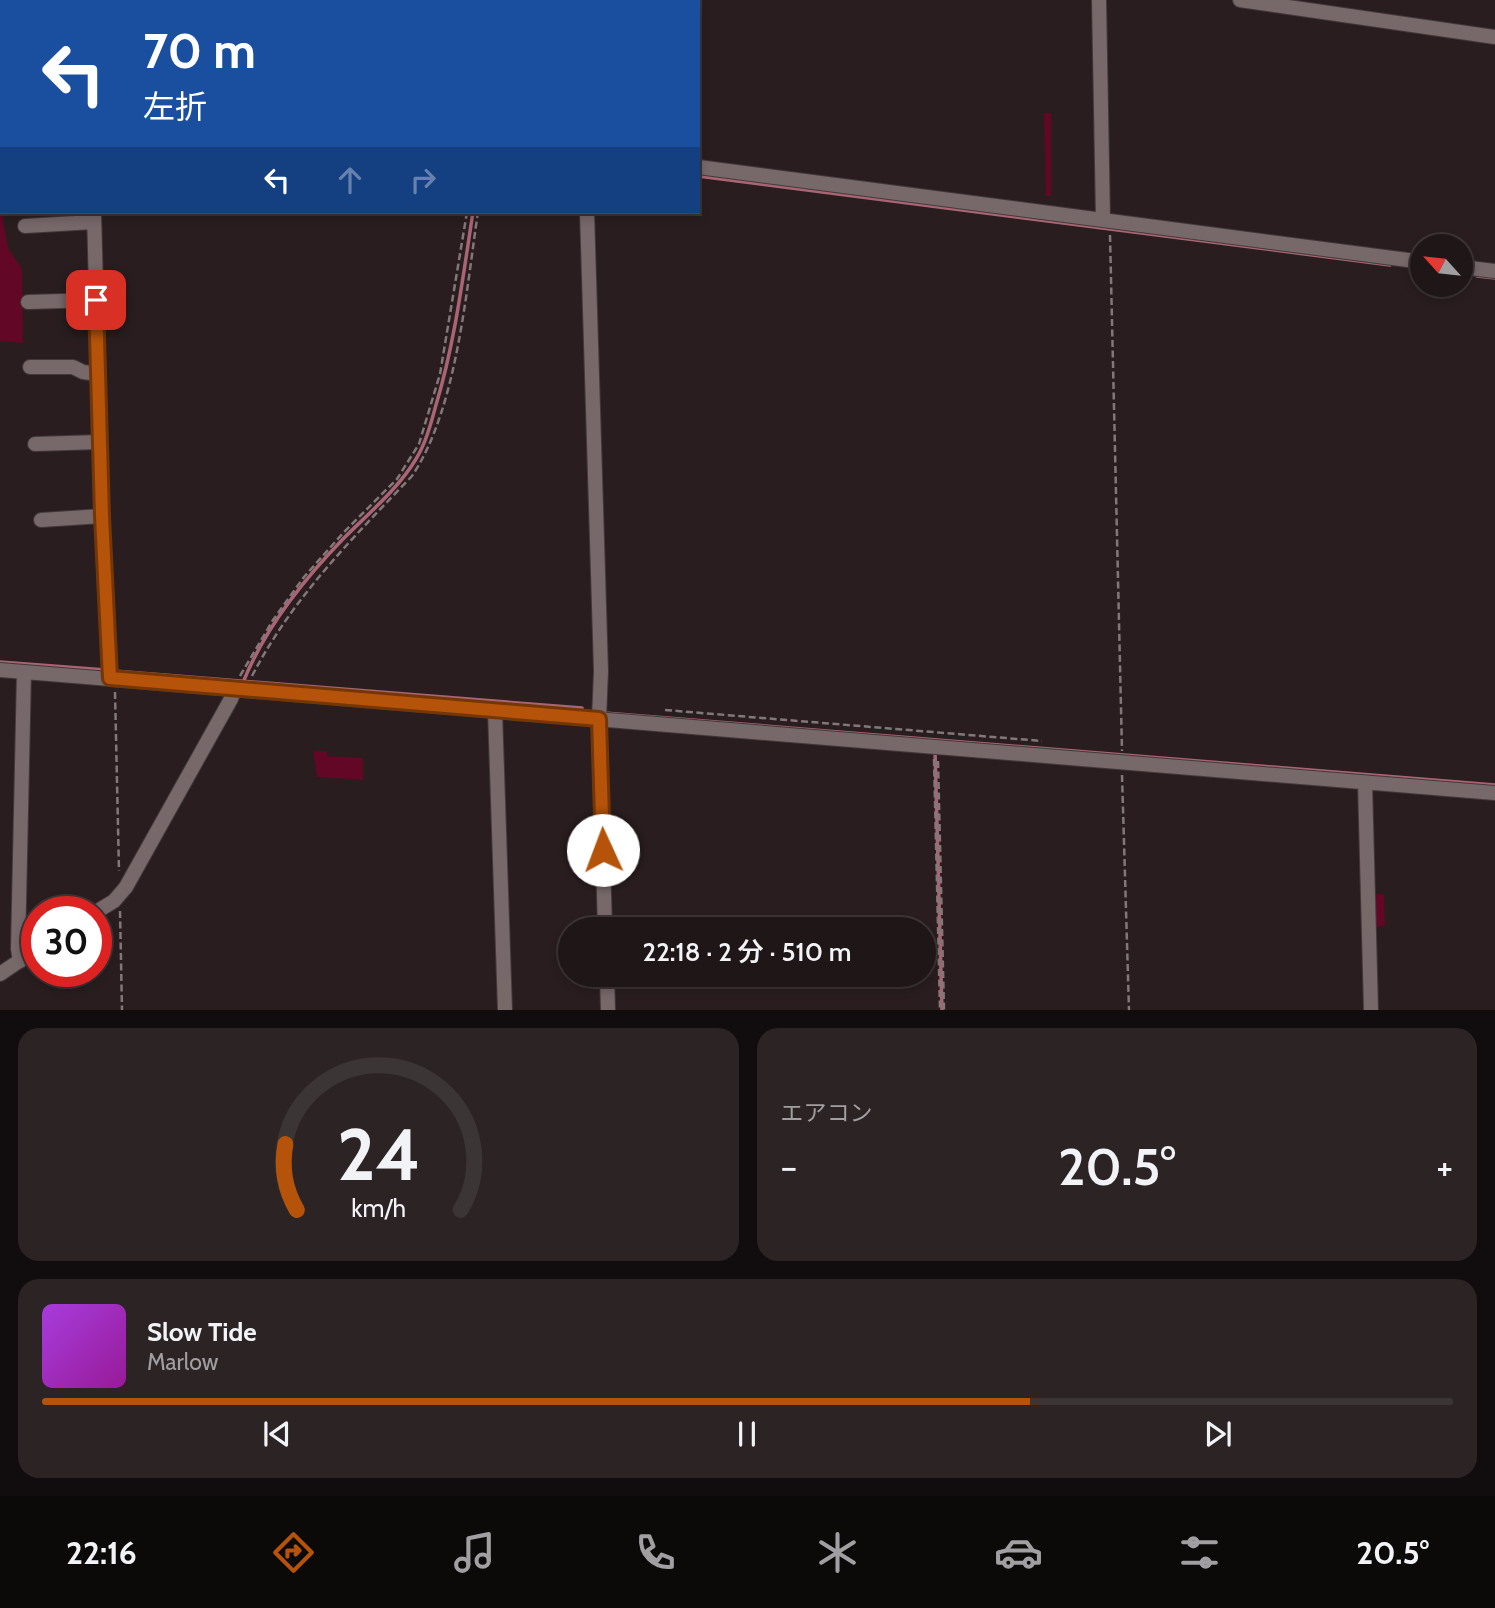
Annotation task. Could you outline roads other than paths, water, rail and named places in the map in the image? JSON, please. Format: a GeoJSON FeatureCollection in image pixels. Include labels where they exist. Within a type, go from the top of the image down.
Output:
{"type":"FeatureCollection","features":[{"type":"Feature","properties":{"kind":"street"},"geometry":{"type":"LineString","coordinates":[[1099,0],[1103,219]]}},
{"type":"Feature","properties":{"kind":"street"},"geometry":{"type":"LineString","coordinates":[[1240,0],[1495,37]]}},
{"type":"Feature","properties":{"kind":"street"},"geometry":{"type":"LineString","coordinates":[[700,167],[1410,260]]}},
{"type":"Feature","properties":{"kind":"street"},"geometry":{"type":"LineString","coordinates":[[587,214],[601,671],[599,719],[605,917]]}},
{"type":"Feature","properties":{"kind":"street"},"geometry":{"type":"LineString","coordinates":[[25,226],[94,217],[102,516],[111,675]]}},
{"type":"Feature","properties":{"kind":"street"},"geometry":{"type":"LineString","coordinates":[[1474,269],[1495,271]]}},
{"type":"Feature","properties":{"kind":"street"},"geometry":{"type":"LineString","coordinates":[[28,302],[96,300]]}},
{"type":"Feature","properties":{"kind":"street"},"geometry":{"type":"LineString","coordinates":[[30,367],[74,367],[83,372],[98,374]]}},
{"type":"Feature","properties":{"kind":"street"},"geometry":{"type":"LineString","coordinates":[[35,444],[100,442]]}},
{"type":"Feature","properties":{"kind":"street"},"geometry":{"type":"LineString","coordinates":[[41,520],[102,516]]}},
{"type":"Feature","properties":{"kind":"street"},"geometry":{"type":"LineString","coordinates":[[0,670],[242,685],[495,711],[936,746],[1123,756],[1365,783],[1495,793]]}},
{"type":"Feature","properties":{"kind":"street"},"geometry":{"type":"LineString","coordinates":[[0,974],[20,961],[18,949],[24,672]]}},
{"type":"Feature","properties":{"kind":"street"},"geometry":{"type":"LineString","coordinates":[[112,905],[120,902],[231,699],[242,685]]}},
{"type":"Feature","properties":{"kind":"street"},"geometry":{"type":"LineString","coordinates":[[495,711],[505,1010]]}},
{"type":"Feature","properties":{"kind":"street"},"geometry":{"type":"LineString","coordinates":[[1365,783],[1371,1010]]}},
{"type":"Feature","properties":{"kind":"street"},"geometry":{"type":"LineString","coordinates":[[607,987],[608,1010]]}},
{"type":"Feature","properties":{"kind":"waterway"},"geometry":{"type":"LineString","coordinates":[[700,176],[1390,265]]}},
{"type":"Feature","properties":{"kind":"waterway"},"geometry":{"type":"LineString","coordinates":[[242,685],[261,645],[300,588],[344,538],[392,491],[420,453],[443,381],[458,309],[473,214]]}},
{"type":"Feature","properties":{"kind":"waterway"},"geometry":{"type":"LineString","coordinates":[[1477,276],[1495,278]]}},
{"type":"Feature","properties":{"kind":"waterway"},"geometry":{"type":"LineString","coordinates":[[0,662],[106,670]]}},
{"type":"Feature","properties":{"kind":"waterway"},"geometry":{"type":"LineString","coordinates":[[114,671],[582,708]]}},
{"type":"Feature","properties":{"kind":"waterway"},"geometry":{"type":"LineString","coordinates":[[605,713],[1495,785]]}},
{"type":"Feature","properties":{"kind":"waterway"},"geometry":{"type":"LineString","coordinates":[[935,750],[942,1010]]}}]}
